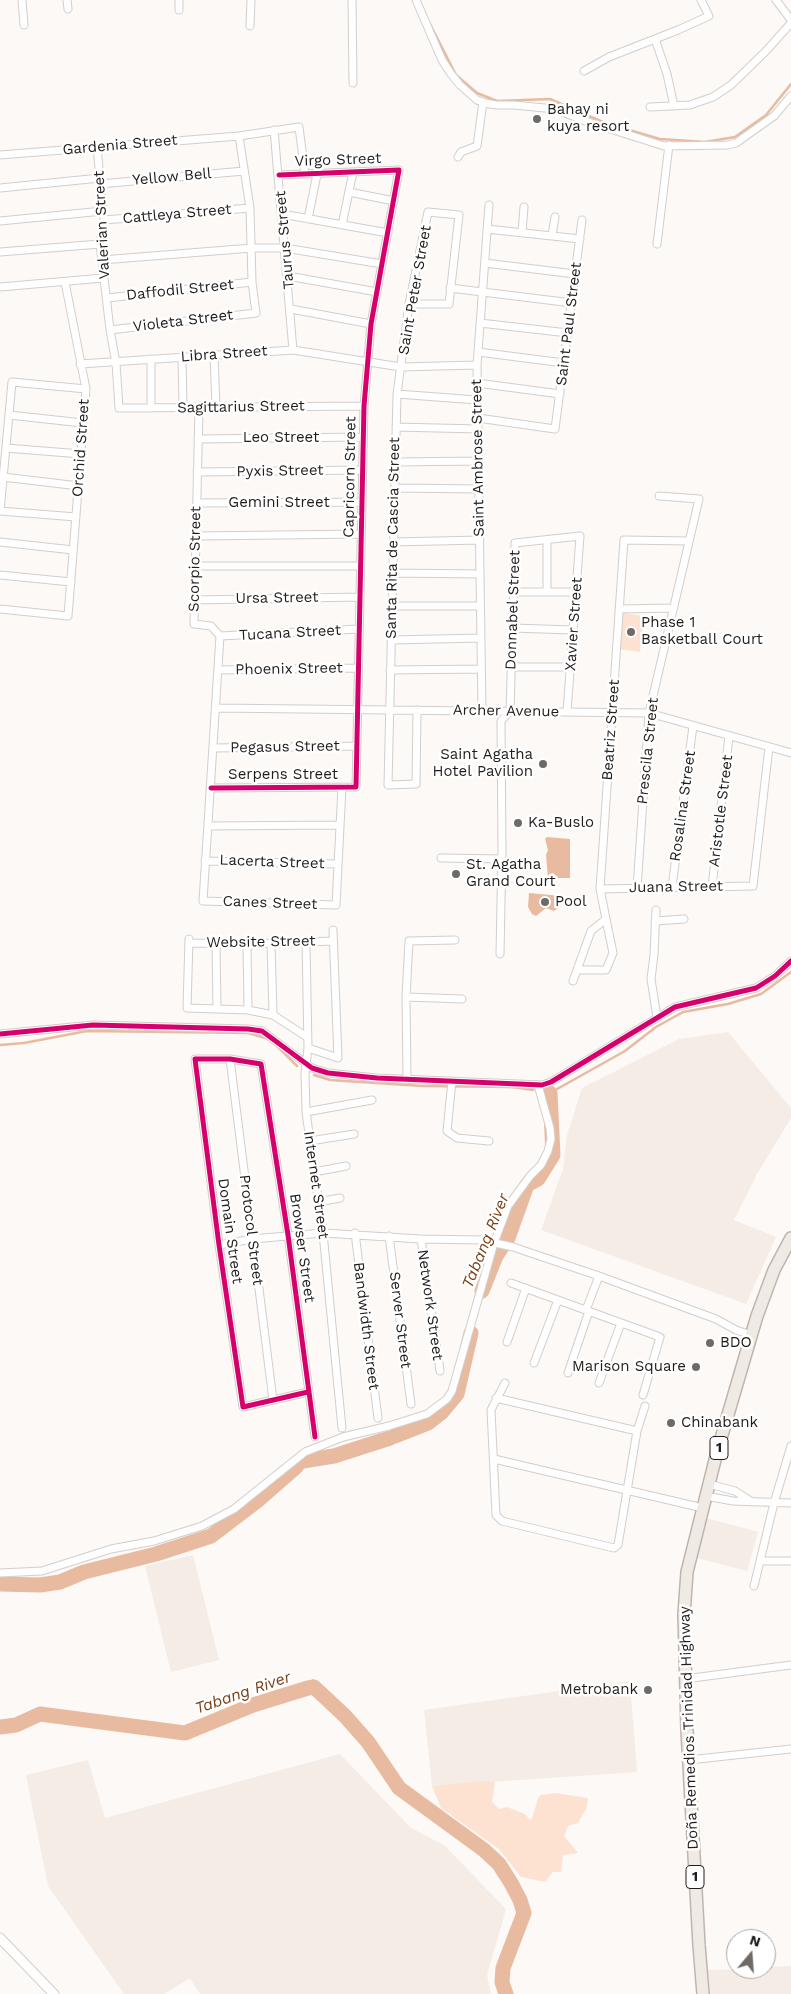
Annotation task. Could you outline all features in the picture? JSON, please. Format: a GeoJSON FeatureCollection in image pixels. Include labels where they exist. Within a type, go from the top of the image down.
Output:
{"type":"FeatureCollection","features":[{"type":"Feature","properties":{"kind":"highway","name":"Doña Remedios Trinidad Highway"},"geometry":{"type":"LineString","coordinates":[[703,1994],[698,1945],[685,1679],[685,1592],[690,1559],[706,1496],[751,1335],[774,1270],[791,1238]]}},
{"type":"Feature","properties":{"kind":"street"},"geometry":{"type":"LineString","coordinates":[[22,0],[24,25]]}},
{"type":"Feature","properties":{"kind":"street"},"geometry":{"type":"LineString","coordinates":[[67,0],[68,9]]}},
{"type":"Feature","properties":{"kind":"street"},"geometry":{"type":"LineString","coordinates":[[178,10],[179,0]]}},
{"type":"Feature","properties":{"kind":"street"},"geometry":{"type":"LineString","coordinates":[[250,26],[252,0]]}},
{"type":"Feature","properties":{"kind":"street"},"geometry":{"type":"LineString","coordinates":[[352,0],[353,83]]}},
{"type":"Feature","properties":{"kind":"street"},"geometry":{"type":"LineString","coordinates":[[416,0],[442,60],[451,74],[477,100],[483,102],[496,105],[555,109],[623,133],[668,146],[728,145],[736,143],[774,116],[791,96]]}},
{"type":"Feature","properties":{"kind":"street"},"geometry":{"type":"LineString","coordinates":[[584,71],[608,57],[709,16],[701,0]]}},
{"type":"Feature","properties":{"kind":"street"},"geometry":{"type":"LineString","coordinates":[[650,107],[690,105],[713,97],[731,85],[766,51],[791,21],[776,0]]}},
{"type":"Feature","properties":{"kind":"street"},"geometry":{"type":"LineString","coordinates":[[655,39],[667,74],[674,106]]}},
{"type":"Feature","properties":{"kind":"street"},"geometry":{"type":"LineString","coordinates":[[458,157],[461,152],[477,146],[483,102]]}},
{"type":"Feature","properties":{"kind":"street"},"geometry":{"type":"LineString","coordinates":[[252,282],[250,208],[239,136],[299,126],[305,174]]}},
{"type":"Feature","properties":{"kind":"street","name":"Taurus Street"},"geometry":{"type":"LineString","coordinates":[[274,130],[291,309],[293,350]]}},
{"type":"Feature","properties":{"kind":"street","name":"Gardenia Street"},"geometry":{"type":"LineString","coordinates":[[0,155],[239,136]]}},
{"type":"Feature","properties":{"kind":"street"},"geometry":{"type":"LineString","coordinates":[[657,244],[668,146]]}},
{"type":"Feature","properties":{"kind":"street","name":"Valerian Street"},"geometry":{"type":"LineString","coordinates":[[97,147],[104,220],[100,244],[103,278],[116,363],[119,408]]}},
{"type":"Feature","properties":{"kind":"street","name":"Virgo Street"},"geometry":{"type":"LineString","coordinates":[[279,175],[399,170]]}},
{"type":"Feature","properties":{"kind":"street","name":"Capricorn Street"},"geometry":{"type":"LineString","coordinates":[[356,787],[364,406],[371,324],[399,170]]}},
{"type":"Feature","properties":{"kind":"street","name":"Yellow Bell"},"geometry":{"type":"LineString","coordinates":[[0,188],[244,171]]}},
{"type":"Feature","properties":{"kind":"street"},"geometry":{"type":"LineString","coordinates":[[342,225],[353,172]]}},
{"type":"Feature","properties":{"kind":"street"},"geometry":{"type":"LineString","coordinates":[[308,219],[317,174]]}},
{"type":"Feature","properties":{"kind":"street"},"geometry":{"type":"LineString","coordinates":[[349,192],[394,201]]}},
{"type":"Feature","properties":{"kind":"street","name":"Saint Ambrose Street"},"geometry":{"type":"LineString","coordinates":[[482,711],[477,366],[489,205]]}},
{"type":"Feature","properties":{"kind":"street"},"geometry":{"type":"LineString","coordinates":[[522,233],[524,207]]}},
{"type":"Feature","properties":{"kind":"street","name":"Cattleya Street"},"geometry":{"type":"LineString","coordinates":[[104,220],[250,208]]}},
{"type":"Feature","properties":{"kind":"street"},"geometry":{"type":"LineString","coordinates":[[0,221],[103,211]]}},
{"type":"Feature","properties":{"kind":"street","name":"Saint Peter Street"},"geometry":{"type":"LineString","coordinates":[[401,367],[409,304],[428,212],[459,215],[450,288]]}},
{"type":"Feature","properties":{"kind":"street"},"geometry":{"type":"LineString","coordinates":[[282,214],[388,233]]}},
{"type":"Feature","properties":{"kind":"street"},"geometry":{"type":"LineString","coordinates":[[552,236],[555,217]]}},
{"type":"Feature","properties":{"kind":"street","name":"Saint Paul Street"},"geometry":{"type":"LineString","coordinates":[[478,418],[555,429],[582,220]]}},
{"type":"Feature","properties":{"kind":"street"},"geometry":{"type":"LineString","coordinates":[[487,229],[580,239]]}},
{"type":"Feature","properties":{"kind":"street"},"geometry":{"type":"LineString","coordinates":[[0,252],[100,244]]}},
{"type":"Feature","properties":{"kind":"street"},"geometry":{"type":"LineString","coordinates":[[102,260],[252,248],[285,248],[382,264]]}},
{"type":"Feature","properties":{"kind":"street"},"geometry":{"type":"LineString","coordinates":[[485,263],[575,274]]}},
{"type":"Feature","properties":{"kind":"street"},"geometry":{"type":"LineString","coordinates":[[288,276],[376,292]]}},
{"type":"Feature","properties":{"kind":"street"},"geometry":{"type":"LineString","coordinates":[[0,287],[103,278]]}},
{"type":"Feature","properties":{"kind":"street","name":"Orchid Street"},"geometry":{"type":"LineString","coordinates":[[0,609],[68,616],[86,389],[64,282]]}},
{"type":"Feature","properties":{"kind":"street","name":"Daffodil Street"},"geometry":{"type":"LineString","coordinates":[[107,298],[252,282]]}},
{"type":"Feature","properties":{"kind":"street","name":"Violeta Street"},"geometry":{"type":"LineString","coordinates":[[110,330],[256,313],[252,282]]}},
{"type":"Feature","properties":{"kind":"street"},"geometry":{"type":"LineString","coordinates":[[409,304],[449,304],[450,288],[572,303]]}},
{"type":"Feature","properties":{"kind":"street"},"geometry":{"type":"LineString","coordinates":[[291,309],[371,324]]}},
{"type":"Feature","properties":{"kind":"street"},"geometry":{"type":"LineString","coordinates":[[480,323],[568,333]]}},
{"type":"Feature","properties":{"kind":"street","name":"Libra Street"},"geometry":{"type":"LineString","coordinates":[[80,364],[293,350],[401,367],[477,366]]}},
{"type":"Feature","properties":{"kind":"street"},"geometry":{"type":"LineString","coordinates":[[478,352],[564,364]]}},
{"type":"Feature","properties":{"kind":"street"},"geometry":{"type":"LineString","coordinates":[[214,355],[216,407]]}},
{"type":"Feature","properties":{"kind":"street"},"geometry":{"type":"LineString","coordinates":[[182,357],[183,408]]}},
{"type":"Feature","properties":{"kind":"street"},"geometry":{"type":"LineString","coordinates":[[150,359],[151,408]]}},
{"type":"Feature","properties":{"kind":"street","name":"Santa Rita de Cascia Street"},"geometry":{"type":"LineString","coordinates":[[401,367],[397,394],[388,785],[416,784],[418,710]]}},
{"type":"Feature","properties":{"kind":"street"},"geometry":{"type":"LineString","coordinates":[[76,517],[0,511],[12,382],[86,389]]}},
{"type":"Feature","properties":{"kind":"street"},"geometry":{"type":"LineString","coordinates":[[477,383],[560,394]]}},
{"type":"Feature","properties":{"kind":"street"},"geometry":{"type":"LineString","coordinates":[[397,394],[477,400]]}},
{"type":"Feature","properties":{"kind":"street","name":"Sagittarius Street"},"geometry":{"type":"LineString","coordinates":[[119,408],[364,406]]}},
{"type":"Feature","properties":{"kind":"street","name":"Scorpio Street"},"geometry":{"type":"LineString","coordinates":[[199,408],[194,624],[211,626],[220,636]]}},
{"type":"Feature","properties":{"kind":"street"},"geometry":{"type":"LineString","coordinates":[[9,415],[84,423]]}},
{"type":"Feature","properties":{"kind":"street"},"geometry":{"type":"LineString","coordinates":[[396,427],[478,429]]}},
{"type":"Feature","properties":{"kind":"street","name":"Leo Street"},"geometry":{"type":"LineString","coordinates":[[198,439],[363,437]]}},
{"type":"Feature","properties":{"kind":"street"},"geometry":{"type":"LineString","coordinates":[[6,448],[81,454]]}},
{"type":"Feature","properties":{"kind":"street"},"geometry":{"type":"LineString","coordinates":[[395,462],[478,462]]}},
{"type":"Feature","properties":{"kind":"street","name":"Pyxis Street"},"geometry":{"type":"LineString","coordinates":[[198,472],[362,470]]}},
{"type":"Feature","properties":{"kind":"street"},"geometry":{"type":"LineString","coordinates":[[3,477],[78,486]]}},
{"type":"Feature","properties":{"kind":"street"},"geometry":{"type":"LineString","coordinates":[[395,488],[479,489]]}},
{"type":"Feature","properties":{"kind":"street","name":"Prescila Street"},"geometry":{"type":"LineString","coordinates":[[637,888],[650,713],[699,499],[659,496]]}},
{"type":"Feature","properties":{"kind":"street","name":"Gemini Street"},"geometry":{"type":"LineString","coordinates":[[197,503],[362,502]]}},
{"type":"Feature","properties":{"kind":"street"},"geometry":{"type":"LineString","coordinates":[[196,536],[361,534]]}},
{"type":"Feature","properties":{"kind":"street","name":"Donnabel Street"},"geometry":{"type":"LineString","coordinates":[[510,711],[515,543],[580,536]]}},
{"type":"Feature","properties":{"kind":"street","name":"Xavier Street"},"geometry":{"type":"LineString","coordinates":[[567,712],[580,536]]}},
{"type":"Feature","properties":{"kind":"street"},"geometry":{"type":"LineString","coordinates":[[393,542],[480,540]]}},
{"type":"Feature","properties":{"kind":"street"},"geometry":{"type":"LineString","coordinates":[[547,540],[547,592]]}},
{"type":"Feature","properties":{"kind":"street","name":"Beatriz Street"},"geometry":{"type":"LineString","coordinates":[[577,970],[606,970],[613,953],[600,889],[624,540],[689,541]]}},
{"type":"Feature","properties":{"kind":"street"},"geometry":{"type":"LineString","coordinates":[[0,542],[74,550]]}},
{"type":"Feature","properties":{"kind":"street"},"geometry":{"type":"LineString","coordinates":[[195,566],[360,566]]}},
{"type":"Feature","properties":{"kind":"street"},"geometry":{"type":"LineString","coordinates":[[392,573],[480,574]]}},
{"type":"Feature","properties":{"kind":"street"},"geometry":{"type":"LineString","coordinates":[[0,575],[71,582]]}},
{"type":"Feature","properties":{"kind":"street"},"geometry":{"type":"LineString","coordinates":[[514,592],[576,592]]}},
{"type":"Feature","properties":{"kind":"street","name":"Ursa Street"},"geometry":{"type":"LineString","coordinates":[[194,600],[360,597]]}},
{"type":"Feature","properties":{"kind":"street"},"geometry":{"type":"LineString","coordinates":[[392,606],[480,606]]}},
{"type":"Feature","properties":{"kind":"street"},"geometry":{"type":"LineString","coordinates":[[619,609],[674,608]]}},
{"type":"Feature","properties":{"kind":"street"},"geometry":{"type":"LineString","coordinates":[[512,628],[573,630]]}},
{"type":"Feature","properties":{"kind":"street","name":"Tucana Street"},"geometry":{"type":"LineString","coordinates":[[220,636],[359,629]]}},
{"type":"Feature","properties":{"kind":"street"},"geometry":{"type":"LineString","coordinates":[[205,861],[220,636]]}},
{"type":"Feature","properties":{"kind":"street"},"geometry":{"type":"LineString","coordinates":[[391,640],[481,638]]}},
{"type":"Feature","properties":{"kind":"street"},"geometry":{"type":"LineString","coordinates":[[511,667],[571,667]]}},
{"type":"Feature","properties":{"kind":"street","name":"Phoenix Street"},"geometry":{"type":"LineString","coordinates":[[219,670],[358,668]]}},
{"type":"Feature","properties":{"kind":"street"},"geometry":{"type":"LineString","coordinates":[[390,670],[481,669]]}},
{"type":"Feature","properties":{"kind":"street","name":"Archer Avenue"},"geometry":{"type":"LineString","coordinates":[[216,708],[650,713],[791,753]]}},
{"type":"Feature","properties":{"kind":"street"},"geometry":{"type":"LineString","coordinates":[[500,954],[502,859],[501,721],[510,711]]}},
{"type":"Feature","properties":{"kind":"street","name":"Rosalina Street"},"geometry":{"type":"LineString","coordinates":[[672,887],[693,726]]}},
{"type":"Feature","properties":{"kind":"street","name":"Aristotle Street"},"geometry":{"type":"LineString","coordinates":[[712,887],[730,736]]}},
{"type":"Feature","properties":{"kind":"street","name":"Pegasus Street"},"geometry":{"type":"LineString","coordinates":[[213,748],[357,746]]}},
{"type":"Feature","properties":{"kind":"street","name":"Juana Street"},"geometry":{"type":"LineString","coordinates":[[600,889],[753,886],[769,747]]}},
{"type":"Feature","properties":{"kind":"street"},"geometry":{"type":"LineString","coordinates":[[338,864],[342,787]]}},
{"type":"Feature","properties":{"kind":"street","name":"Serpens Street"},"geometry":{"type":"LineString","coordinates":[[211,788],[356,787]]}},
{"type":"Feature","properties":{"kind":"street"},"geometry":{"type":"LineString","coordinates":[[208,826],[340,825]]}},
{"type":"Feature","properties":{"kind":"street"},"geometry":{"type":"LineString","coordinates":[[441,858],[502,859]]}},
{"type":"Feature","properties":{"kind":"street","name":"Lacerta Street"},"geometry":{"type":"LineString","coordinates":[[205,861],[338,864]]}},
{"type":"Feature","properties":{"kind":"street","name":"Canes Street"},"geometry":{"type":"LineString","coordinates":[[205,861],[203,901],[336,905],[338,864]]}},
{"type":"Feature","properties":{"kind":"street"},"geometry":{"type":"LineString","coordinates":[[656,910],[651,979],[657,1017]]}},
{"type":"Feature","properties":{"kind":"street"},"geometry":{"type":"LineString","coordinates":[[573,981],[590,931],[606,919]]}},
{"type":"Feature","properties":{"kind":"street"},"geometry":{"type":"LineString","coordinates":[[656,921],[684,919]]}},
{"type":"Feature","properties":{"kind":"street"},"geometry":{"type":"LineString","coordinates":[[308,1048],[338,1058],[333,930]]}},
{"type":"Feature","properties":{"kind":"street"},"geometry":{"type":"LineString","coordinates":[[408,1079],[406,997],[410,941],[455,940]]}},
{"type":"Feature","properties":{"kind":"street","name":"Website Street"},"geometry":{"type":"LineString","coordinates":[[217,1009],[187,1008],[189,941],[247,944],[333,941]]}},
{"type":"Feature","properties":{"kind":"street","name":"Internet Street"},"geometry":{"type":"LineString","coordinates":[[306,942],[308,1048],[306,1063],[306,1112],[323,1233],[342,1428]]}},
{"type":"Feature","properties":{"kind":"street"},"geometry":{"type":"LineString","coordinates":[[216,943],[217,1009],[248,1010],[273,1015],[307,1037]]}},
{"type":"Feature","properties":{"kind":"street"},"geometry":{"type":"LineString","coordinates":[[271,943],[273,1015]]}},
{"type":"Feature","properties":{"kind":"street"},"geometry":{"type":"LineString","coordinates":[[247,944],[248,1010]]}},
{"type":"Feature","properties":{"kind":"street"},"geometry":{"type":"LineString","coordinates":[[0,1034],[93,1025],[248,1029],[262,1031],[312,1068],[340,1075],[452,1081],[516,1082],[538,1085],[551,1082],[675,1007],[756,988],[775,976],[791,961]]}},
{"type":"Feature","properties":{"kind":"street"},"geometry":{"type":"LineString","coordinates":[[406,997],[462,999]]}},
{"type":"Feature","properties":{"kind":"street","name":"Domain Street"},"geometry":{"type":"LineString","coordinates":[[230,1059],[194,1059],[243,1407],[273,1400]]}},
{"type":"Feature","properties":{"kind":"street","name":"Browser Street"},"geometry":{"type":"LineString","coordinates":[[230,1059],[261,1064],[288,1235],[315,1437]]}},
{"type":"Feature","properties":{"kind":"street","name":"Protocol Street"},"geometry":{"type":"LineString","coordinates":[[230,1059],[273,1400]]}},
{"type":"Feature","properties":{"kind":"street"},"geometry":{"type":"LineString","coordinates":[[452,1081],[448,1131],[457,1138],[489,1141]]}},
{"type":"Feature","properties":{"kind":"street"},"geometry":{"type":"LineString","coordinates":[[0,1573],[42,1571],[112,1548],[154,1541],[202,1526],[234,1508],[305,1452],[344,1437],[427,1414],[447,1399],[452,1391],[508,1206],[530,1176],[541,1165],[548,1151],[551,1139],[549,1125],[538,1085]]}},
{"type":"Feature","properties":{"kind":"street"},"geometry":{"type":"LineString","coordinates":[[306,1112],[372,1100]]}},
{"type":"Feature","properties":{"kind":"street"},"geometry":{"type":"LineString","coordinates":[[310,1141],[354,1134]]}},
{"type":"Feature","properties":{"kind":"street"},"geometry":{"type":"LineString","coordinates":[[314,1172],[346,1166]]}},
{"type":"Feature","properties":{"kind":"street"},"geometry":{"type":"LineString","coordinates":[[318,1202],[340,1198]]}},
{"type":"Feature","properties":{"kind":"street"},"geometry":{"type":"LineString","coordinates":[[219,1244],[288,1235],[323,1233],[355,1233],[421,1239],[482,1240],[513,1247],[599,1276],[716,1319],[736,1330],[751,1335]]}},
{"type":"Feature","properties":{"kind":"street","name":"Bandwidth Street"},"geometry":{"type":"LineString","coordinates":[[355,1233],[378,1418]]}},
{"type":"Feature","properties":{"kind":"street","name":"Server Street"},"geometry":{"type":"LineString","coordinates":[[389,1236],[411,1404]]}},
{"type":"Feature","properties":{"kind":"street","name":"Network Street"},"geometry":{"type":"LineString","coordinates":[[421,1239],[440,1372]]}},
{"type":"Feature","properties":{"kind":"street"},"geometry":{"type":"LineString","coordinates":[[568,1373],[599,1276]]}},
{"type":"Feature","properties":{"kind":"street"},"geometry":{"type":"LineString","coordinates":[[511,1283],[660,1337],[643,1395]]}},
{"type":"Feature","properties":{"kind":"street"},"geometry":{"type":"LineString","coordinates":[[507,1342],[526,1288]]}},
{"type":"Feature","properties":{"kind":"street"},"geometry":{"type":"LineString","coordinates":[[534,1363],[558,1300]]}},
{"type":"Feature","properties":{"kind":"street"},"geometry":{"type":"LineString","coordinates":[[600,1383],[621,1323]]}},
{"type":"Feature","properties":{"kind":"street"},"geometry":{"type":"LineString","coordinates":[[505,1383],[491,1410],[496,1516],[502,1521],[614,1548],[618,1545],[637,1431],[645,1406]]}},
{"type":"Feature","properties":{"kind":"street"},"geometry":{"type":"LineString","coordinates":[[273,1400],[308,1392]]}},
{"type":"Feature","properties":{"kind":"street"},"geometry":{"type":"LineString","coordinates":[[496,1398],[637,1431]]}},
{"type":"Feature","properties":{"kind":"street"},"geometry":{"type":"LineString","coordinates":[[754,1586],[762,1561],[774,1503],[791,1446]]}},
{"type":"Feature","properties":{"kind":"street"},"geometry":{"type":"LineString","coordinates":[[494,1459],[703,1508]]}},
{"type":"Feature","properties":{"kind":"street"},"geometry":{"type":"LineString","coordinates":[[710,1484],[735,1491],[752,1502]]}},
{"type":"Feature","properties":{"kind":"street"},"geometry":{"type":"LineString","coordinates":[[706,1496],[733,1501],[791,1503]]}},
{"type":"Feature","properties":{"kind":"street"},"geometry":{"type":"LineString","coordinates":[[762,1561],[791,1561]]}},
{"type":"Feature","properties":{"kind":"street"},"geometry":{"type":"LineString","coordinates":[[685,1679],[791,1665]]}},
{"type":"Feature","properties":{"kind":"street"},"geometry":{"type":"LineString","coordinates":[[689,1760],[791,1749]]}},
{"type":"Feature","properties":{"kind":"street"},"geometry":{"type":"LineString","coordinates":[[0,1938],[54,1994]]}},
{"type":"Feature","properties":{"kind":"shaded area","name":"Phase 1 Basketball Court"},"geometry":{"type":"Polygon","coordinates":[[[623,613],[644,616],[640,652],[619,649],[623,613]]]}},
{"type":"Feature","properties":{"kind":"shaded area"},"geometry":{"type":"Polygon","coordinates":[[[547,837],[570,839],[570,878],[548,878],[546,855],[548,850],[545,839],[547,837]]]}},
{"type":"Feature","properties":{"kind":"shaded area","name":"Pool"},"geometry":{"type":"Polygon","coordinates":[[[529,893],[561,896],[560,907],[554,911],[546,908],[536,916],[532,914],[528,907],[529,893]]]}},
{"type":"Feature","properties":{"kind":"shaded area"},"geometry":{"type":"Polygon","coordinates":[[[728,1032],[791,1108],[791,1118],[757,1174],[734,1220],[776,1237],[746,1304],[541,1230],[563,1169],[567,1135],[582,1088],[679,1039],[728,1032]]]}},
{"type":"Feature","properties":{"kind":"shaded area"},"geometry":{"type":"Polygon","coordinates":[[[707,1518],[758,1532],[747,1571],[697,1558],[707,1518]]]}},
{"type":"Feature","properties":{"kind":"shaded area"},"geometry":{"type":"Polygon","coordinates":[[[193,1555],[219,1660],[171,1672],[145,1566],[193,1555]]]}},
{"type":"Feature","properties":{"kind":"shaded area"},"geometry":{"type":"Polygon","coordinates":[[[313,1679],[324,1687],[329,1698],[316,1688],[309,1687],[288,1696],[278,1695],[309,1682],[313,1679]]]}},
{"type":"Feature","properties":{"kind":"shaded area"},"geometry":{"type":"Polygon","coordinates":[[[630,1681],[637,1772],[432,1786],[424,1710],[630,1681]]]}},
{"type":"Feature","properties":{"kind":"shaded area"},"geometry":{"type":"Polygon","coordinates":[[[340,1754],[411,1828],[444,1845],[506,1909],[487,1975],[491,1994],[200,1994],[190,1978],[164,1994],[124,1994],[48,1886],[26,1775],[88,1760],[105,1818],[340,1754]]]}},
{"type":"Feature","properties":{"kind":"shaded area"},"geometry":{"type":"Polygon","coordinates":[[[482,1781],[495,1782],[492,1802],[499,1809],[507,1807],[525,1814],[530,1820],[532,1819],[538,1798],[541,1795],[555,1793],[588,1798],[586,1809],[578,1823],[568,1826],[564,1836],[578,1853],[563,1855],[561,1872],[553,1872],[545,1882],[521,1877],[499,1849],[441,1808],[432,1786],[482,1781]]]}},
{"type":"Feature","properties":{"kind":"shaded area"},"geometry":{"type":"Polygon","coordinates":[[[791,1966],[791,1994],[710,1994],[708,1970],[726,1970],[726,1979],[776,1979],[776,1967],[791,1966]]]}},
{"type":"Feature","properties":{"kind":"waterway"},"geometry":{"type":"LineString","coordinates":[[429,22],[456,75],[477,93],[497,101],[550,99],[605,123],[660,139],[705,142],[735,137],[766,115],[791,84]]}},
{"type":"Feature","properties":{"kind":"waterway"},"geometry":{"type":"LineString","coordinates":[[544,1091],[550,1093],[625,1051],[656,1027],[683,1012],[728,1004],[761,994],[791,972]]}},
{"type":"Feature","properties":{"kind":"waterway"},"geometry":{"type":"LineString","coordinates":[[0,1045],[24,1043],[87,1031],[248,1033],[269,1039]]}},
{"type":"Feature","properties":{"kind":"waterway"},"geometry":{"type":"LineString","coordinates":[[275,1044],[297,1066]]}},
{"type":"Feature","properties":{"kind":"waterway"},"geometry":{"type":"LineString","coordinates":[[314,1075],[330,1080],[422,1086],[512,1087],[533,1090]]}},
{"type":"Feature","properties":{"kind":"waterway","name":"Tabang River"},"geometry":{"type":"LineString","coordinates":[[482,1291],[496,1256],[508,1238],[527,1185],[538,1179],[553,1155],[550,1093]]}},
{"type":"Feature","properties":{"kind":"waterway","name":"Tabang River"},"geometry":{"type":"LineString","coordinates":[[395,1436],[428,1423],[442,1412],[457,1394],[471,1333]]}},
{"type":"Feature","properties":{"kind":"waterway","name":"Tabang River"},"geometry":{"type":"LineString","coordinates":[[303,1461],[334,1456],[390,1438]]}},
{"type":"Feature","properties":{"kind":"waterway","name":"Tabang River"},"geometry":{"type":"LineString","coordinates":[[0,1584],[40,1585],[60,1582],[84,1572],[156,1554],[211,1536],[257,1501],[297,1466]]}},
{"type":"Feature","properties":{"kind":"waterway","name":"Tabang River"},"geometry":{"type":"LineString","coordinates":[[0,1727],[16,1725],[40,1714],[185,1733],[253,1705],[314,1687],[345,1716],[368,1742],[399,1788],[484,1850],[499,1864],[511,1883],[524,1913],[503,1968],[502,1982],[506,1994]]}},
{"type":"Feature","properties":{"kind":"cycle path"},"geometry":{"type":"LineString","coordinates":[[211,788],[356,787],[364,406],[371,324],[399,170],[279,175]]}},
{"type":"Feature","properties":{"kind":"cycle path"},"geometry":{"type":"LineString","coordinates":[[0,1034],[93,1025],[248,1029],[262,1031],[312,1068],[328,1073],[377,1078],[542,1085],[551,1082],[675,1007],[756,988],[775,976],[791,961]]}},
{"type":"Feature","properties":{"kind":"cycle path"},"geometry":{"type":"LineString","coordinates":[[308,1392],[243,1407],[219,1245],[195,1059],[230,1059],[261,1064],[288,1235],[315,1437]]}},
{"type":"Feature","properties":{"kind":"place","name":"Bahay ni kuya resort"},"geometry":{"type":"Point","coordinates":[537,119]}},
{"type":"Feature","properties":{"kind":"place","name":"Phase 1 Basketball Court"},"geometry":{"type":"Point","coordinates":[631,632]}},
{"type":"Feature","properties":{"kind":"place","name":"Saint Agatha Hotel Pavilion"},"geometry":{"type":"Point","coordinates":[543,764]}},
{"type":"Feature","properties":{"kind":"place","name":"Ka-Buslo"},"geometry":{"type":"Point","coordinates":[518,823]}},
{"type":"Feature","properties":{"kind":"place","name":"St. Agatha Grand Court"},"geometry":{"type":"Point","coordinates":[456,874]}},
{"type":"Feature","properties":{"kind":"place","name":"Pool"},"geometry":{"type":"Point","coordinates":[545,902]}},
{"type":"Feature","properties":{"kind":"place","name":"BDO"},"geometry":{"type":"Point","coordinates":[710,1343]}},
{"type":"Feature","properties":{"kind":"place","name":"Marison Square"},"geometry":{"type":"Point","coordinates":[696,1367]}},
{"type":"Feature","properties":{"kind":"place","name":"Chinabank"},"geometry":{"type":"Point","coordinates":[671,1423]}},
{"type":"Feature","properties":{"kind":"place","name":"Metrobank"},"geometry":{"type":"Point","coordinates":[648,1690]}}]}
